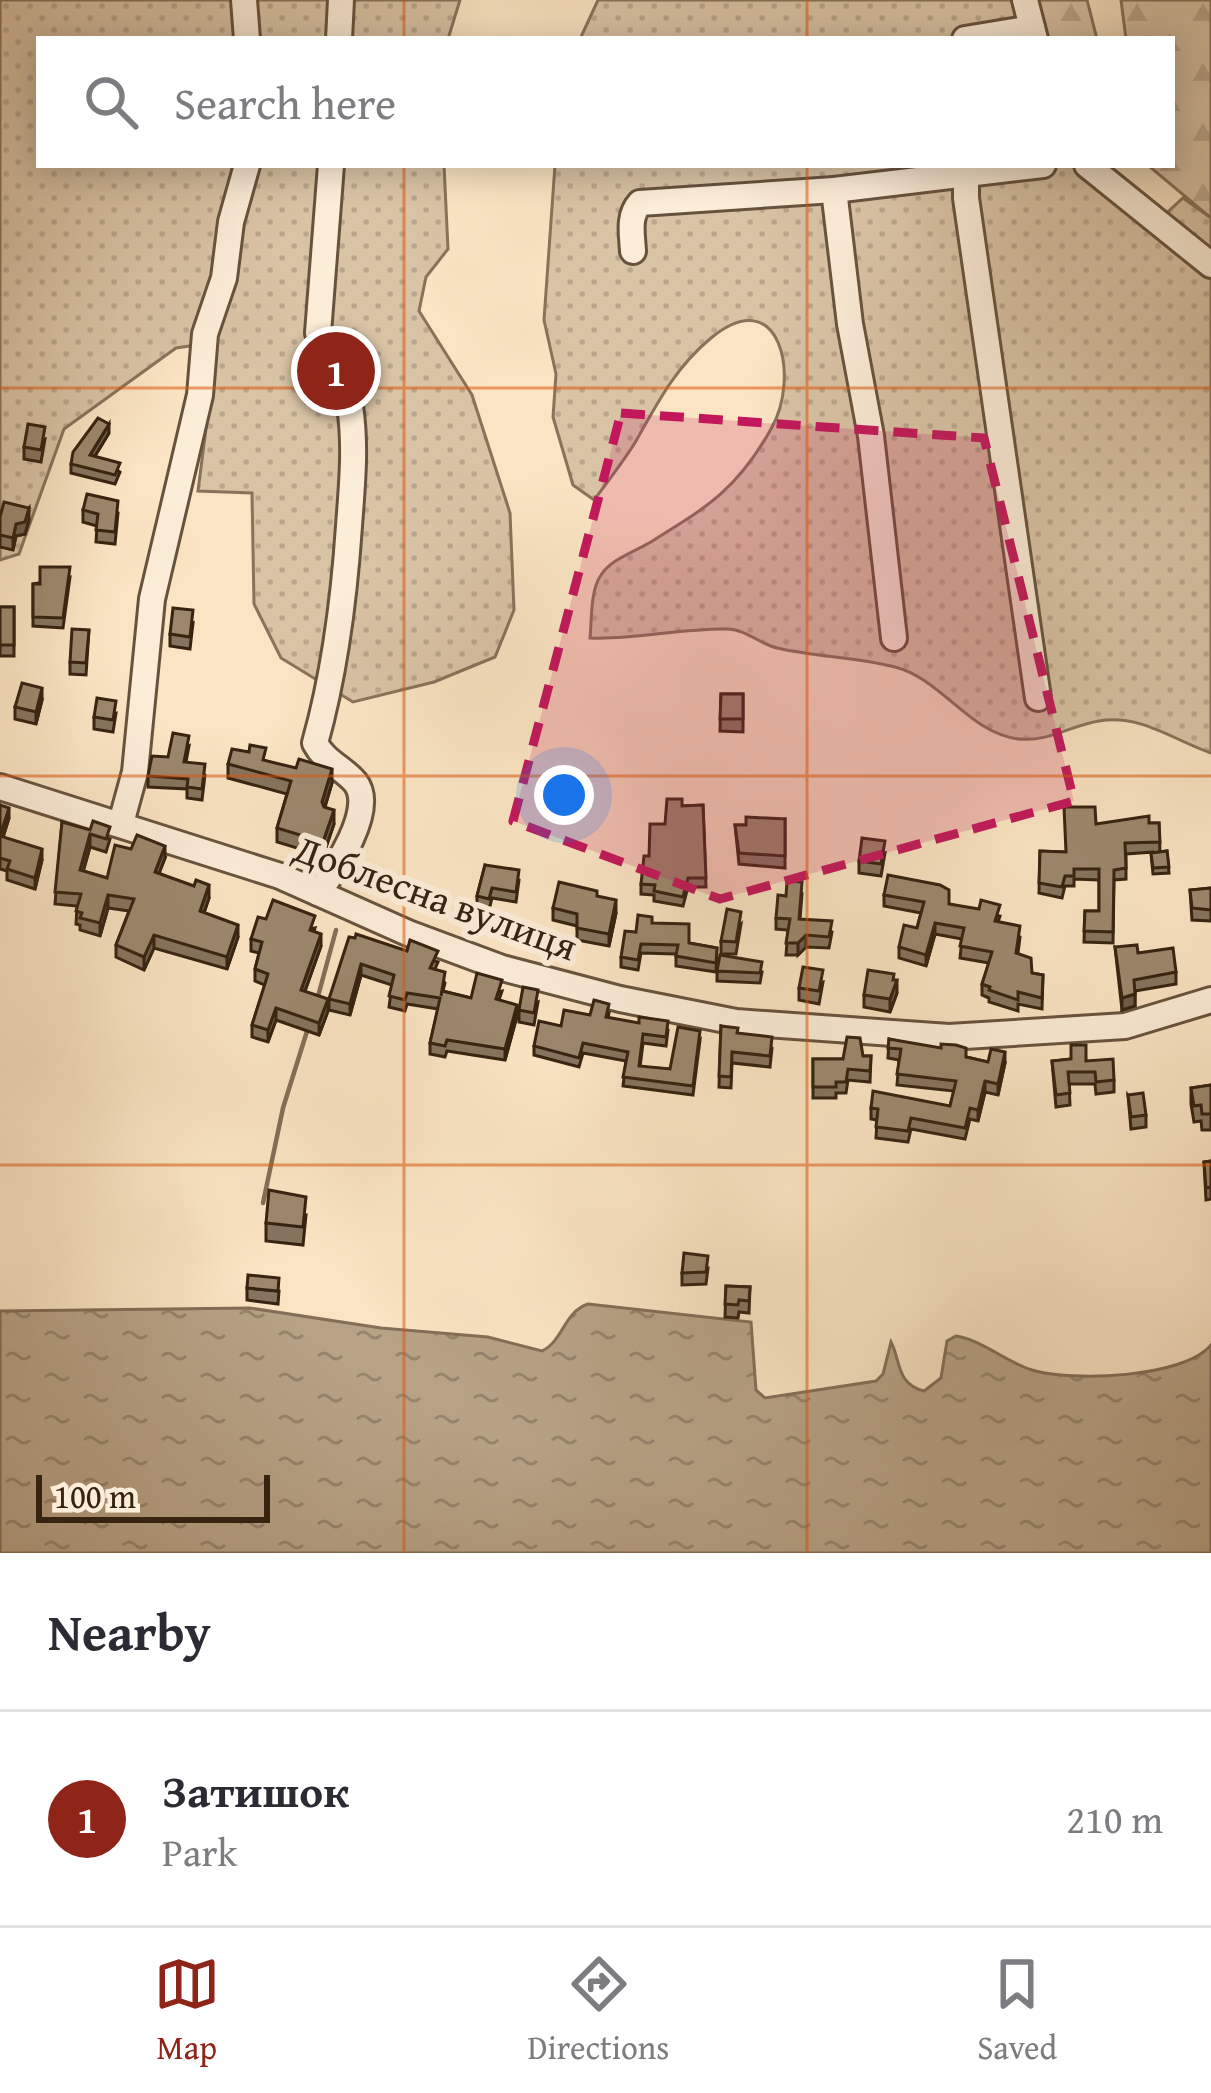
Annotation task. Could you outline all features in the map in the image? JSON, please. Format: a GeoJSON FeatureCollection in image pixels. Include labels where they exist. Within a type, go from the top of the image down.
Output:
{"type":"FeatureCollection","features":[{"type":"Feature","properties":{"kind":"street"},"geometry":{"type":"LineString","coordinates":[[244,0],[247,36]]}},
{"type":"Feature","properties":{"kind":"street"},"geometry":{"type":"LineString","coordinates":[[339,36],[341,0]]}},
{"type":"Feature","properties":{"kind":"street"},"geometry":{"type":"LineString","coordinates":[[1025,0],[1034,34]]}},
{"type":"Feature","properties":{"kind":"street"},"geometry":{"type":"LineString","coordinates":[[121,823],[135,772],[152,599],[200,395],[205,334],[224,278],[232,222],[247,168]]}},
{"type":"Feature","properties":{"kind":"street"},"geometry":{"type":"LineString","coordinates":[[318,893],[336,868],[359,818],[362,798],[357,784],[322,756],[315,743],[340,631],[354,455],[344,379],[322,355],[318,333],[331,168]]}},
{"type":"Feature","properties":{"kind":"street"},"geometry":{"type":"LineString","coordinates":[[633,250],[634,210],[640,203],[834,190],[1020,168]]}},
{"type":"Feature","properties":{"kind":"street"},"geometry":{"type":"LineString","coordinates":[[1091,168],[1211,265]]}},
{"type":"Feature","properties":{"kind":"street"},"geometry":{"type":"LineString","coordinates":[[966,175],[1039,698]]}},
{"type":"Feature","properties":{"kind":"street"},"geometry":{"type":"LineString","coordinates":[[834,190],[850,324],[877,480],[894,638]]}},
{"type":"Feature","properties":{"kind":"street","name":"Доблесна вулиця"},"geometry":{"type":"LineString","coordinates":[[0,787],[121,823],[318,893],[502,968],[620,1000],[736,1022],[949,1037],[1125,1026],[1211,1000]]}},
{"type":"Feature","properties":{"kind":"highlighted area"},"geometry":{"type":"Polygon","coordinates":[[[621,413],[984,438],[1074,801],[720,899],[513,821],[621,413]]]}},
{"type":"Feature","properties":{"kind":"green space"},"geometry":{"type":"Polygon","coordinates":[[[0,0],[460,0],[449,36],[36,36],[36,168],[444,168],[448,249],[426,277],[419,311],[472,395],[510,513],[514,610],[495,657],[434,682],[353,702],[281,658],[254,604],[252,493],[198,491],[217,342],[176,348],[64,429],[19,554],[0,560],[0,0]]]}},
{"type":"Feature","properties":{"kind":"green space"},"geometry":{"type":"Polygon","coordinates":[[[598,0],[1018,0],[1027,36],[581,36],[598,0]]]}},
{"type":"Feature","properties":{"kind":"green space"},"geometry":{"type":"Polygon","coordinates":[[[1036,0],[1087,0],[1096,36],[1048,36],[1036,0]]]}},
{"type":"Feature","properties":{"kind":"green space"},"geometry":{"type":"Polygon","coordinates":[[[1121,0],[1211,0],[1211,218],[1151,168],[1175,168],[1175,36],[1126,36],[1121,0]]]}},
{"type":"Feature","properties":{"kind":"green space"},"geometry":{"type":"Polygon","coordinates":[[[555,168],[1079,168],[1149,229],[1183,198],[1211,218],[1211,753],[1129,721],[1089,723],[1040,738],[1002,735],[912,673],[777,648],[734,630],[590,638],[595,589],[606,569],[706,505],[734,481],[759,449],[780,408],[783,362],[768,328],[754,321],[735,323],[711,338],[677,373],[594,500],[573,485],[553,417],[556,374],[544,320],[555,168]]]}},
{"type":"Feature","properties":{"kind":"water"},"geometry":{"type":"Polygon","coordinates":[[[588,1304],[751,1322],[756,1390],[765,1398],[876,1381],[883,1374],[891,1342],[908,1383],[924,1391],[941,1378],[947,1341],[956,1336],[1032,1370],[1073,1376],[1153,1371],[1177,1365],[1211,1345],[1211,1553],[0,1553],[0,1311],[250,1308],[381,1328],[488,1337],[542,1351],[574,1313],[588,1304]]]}},
{"type":"Feature","properties":{"kind":"building"},"geometry":{"type":"Polygon","coordinates":[[[98,418],[109,424],[90,455],[120,463],[115,475],[71,464],[73,452],[98,418]]]}},
{"type":"Feature","properties":{"kind":"building"},"geometry":{"type":"Polygon","coordinates":[[[28,424],[45,427],[41,450],[24,447],[28,424]]]}},
{"type":"Feature","properties":{"kind":"building"},"geometry":{"type":"Polygon","coordinates":[[[87,494],[118,501],[115,532],[96,530],[98,514],[83,510],[87,494]]]}},
{"type":"Feature","properties":{"kind":"building"},"geometry":{"type":"Polygon","coordinates":[[[4,502],[29,508],[25,522],[16,524],[13,538],[0,535],[4,502]]]}},
{"type":"Feature","properties":{"kind":"building"},"geometry":{"type":"Polygon","coordinates":[[[40,567],[70,567],[63,618],[33,617],[33,584],[40,584],[40,567]]]}},
{"type":"Feature","properties":{"kind":"building"},"geometry":{"type":"Polygon","coordinates":[[[0,607],[14,607],[14,645],[0,645],[0,607]]]}},
{"type":"Feature","properties":{"kind":"building"},"geometry":{"type":"Polygon","coordinates":[[[173,608],[193,610],[190,637],[170,634],[173,608]]]}},
{"type":"Feature","properties":{"kind":"building"},"geometry":{"type":"Polygon","coordinates":[[[72,629],[89,630],[86,663],[70,662],[72,629]]]}},
{"type":"Feature","properties":{"kind":"building"},"geometry":{"type":"Polygon","coordinates":[[[22,683],[42,688],[36,712],[15,707],[22,683]]]}},
{"type":"Feature","properties":{"kind":"building"},"geometry":{"type":"Polygon","coordinates":[[[721,694],[743,694],[743,719],[720,719],[721,694]]]}},
{"type":"Feature","properties":{"kind":"building"},"geometry":{"type":"Polygon","coordinates":[[[97,698],[116,701],[113,720],[94,717],[97,698]]]}},
{"type":"Feature","properties":{"kind":"building"},"geometry":{"type":"Polygon","coordinates":[[[173,733],[189,736],[184,762],[205,764],[202,789],[187,787],[188,779],[148,776],[152,756],[168,757],[173,733]]]}},
{"type":"Feature","properties":{"kind":"building"},"geometry":{"type":"Polygon","coordinates":[[[250,745],[266,748],[263,760],[296,768],[299,759],[332,769],[322,802],[334,810],[323,842],[277,828],[291,781],[228,764],[232,749],[249,752],[250,745]]]}},
{"type":"Feature","properties":{"kind":"building"},"geometry":{"type":"Polygon","coordinates":[[[667,799],[682,799],[682,806],[703,805],[706,878],[688,878],[683,897],[641,884],[644,856],[649,856],[650,824],[665,824],[667,799]]]}},
{"type":"Feature","properties":{"kind":"building"},"geometry":{"type":"Polygon","coordinates":[[[0,805],[9,808],[0,836],[0,805]]]}},
{"type":"Feature","properties":{"kind":"building"},"geometry":{"type":"Polygon","coordinates":[[[1064,807],[1095,807],[1096,824],[1149,816],[1149,823],[1159,823],[1160,842],[1125,843],[1126,868],[1114,870],[1113,932],[1084,931],[1085,911],[1099,911],[1099,869],[1074,869],[1074,876],[1065,876],[1062,887],[1039,883],[1040,851],[1066,852],[1064,807]]]}},
{"type":"Feature","properties":{"kind":"building"},"geometry":{"type":"Polygon","coordinates":[[[746,817],[785,819],[785,856],[739,853],[735,825],[746,825],[746,817]]]}},
{"type":"Feature","properties":{"kind":"building"},"geometry":{"type":"Polygon","coordinates":[[[93,821],[110,827],[106,839],[90,834],[80,870],[107,878],[115,845],[131,849],[137,835],[165,846],[155,872],[194,886],[196,880],[209,885],[200,911],[238,925],[227,957],[154,935],[144,957],[116,945],[134,899],[108,895],[100,923],[80,918],[82,913],[76,911],[81,894],[55,892],[62,822],[90,830],[93,821]]]}},
{"type":"Feature","properties":{"kind":"building"},"geometry":{"type":"Polygon","coordinates":[[[0,836],[42,849],[35,878],[7,869],[10,861],[0,858],[0,836]]]}},
{"type":"Feature","properties":{"kind":"building"},"geometry":{"type":"Polygon","coordinates":[[[862,838],[885,841],[881,864],[859,861],[862,838]]]}},
{"type":"Feature","properties":{"kind":"building"},"geometry":{"type":"Polygon","coordinates":[[[1167,851],[1169,867],[1153,868],[1151,853],[1167,851]]]}},
{"type":"Feature","properties":{"kind":"building"},"geometry":{"type":"Polygon","coordinates":[[[485,865],[519,870],[516,892],[492,888],[489,899],[477,896],[485,865]]]}},
{"type":"Feature","properties":{"kind":"building"},"geometry":{"type":"Polygon","coordinates":[[[888,875],[940,885],[949,890],[949,904],[979,909],[981,900],[1000,905],[995,921],[1020,926],[1016,953],[1031,958],[1032,973],[1043,975],[1042,998],[1018,992],[1018,1000],[982,984],[992,952],[960,946],[964,928],[935,923],[926,955],[899,947],[904,925],[917,928],[924,902],[884,895],[888,875]]]}},
{"type":"Feature","properties":{"kind":"building"},"geometry":{"type":"Polygon","coordinates":[[[787,881],[802,882],[799,919],[832,921],[829,937],[806,935],[798,943],[786,943],[790,919],[776,918],[778,895],[786,896],[787,881]]]}},
{"type":"Feature","properties":{"kind":"building"},"geometry":{"type":"Polygon","coordinates":[[[559,882],[616,900],[609,934],[577,928],[577,914],[553,908],[559,882]]]}},
{"type":"Feature","properties":{"kind":"building"},"geometry":{"type":"Polygon","coordinates":[[[1211,888],[1211,910],[1192,908],[1190,890],[1211,888]]]}},
{"type":"Feature","properties":{"kind":"building"},"geometry":{"type":"Polygon","coordinates":[[[273,900],[315,916],[310,930],[321,934],[301,990],[328,999],[319,1023],[276,1008],[268,1030],[252,1025],[268,974],[255,969],[262,942],[251,939],[258,917],[266,919],[273,900]]]}},
{"type":"Feature","properties":{"kind":"building"},"geometry":{"type":"Polygon","coordinates":[[[727,909],[741,912],[736,942],[721,941],[727,909]]]}},
{"type":"Feature","properties":{"kind":"building"},"geometry":{"type":"Polygon","coordinates":[[[638,915],[652,917],[652,923],[689,924],[689,943],[717,948],[716,963],[676,956],[678,945],[641,944],[638,960],[621,957],[625,931],[636,932],[638,915]]]}},
{"type":"Feature","properties":{"kind":"building"},"geometry":{"type":"Polygon","coordinates":[[[356,934],[407,951],[410,940],[438,951],[430,968],[445,972],[441,996],[442,991],[471,998],[477,973],[502,980],[496,999],[517,1005],[505,1049],[447,1040],[445,1046],[430,1043],[440,998],[407,993],[405,1000],[389,996],[394,975],[361,964],[350,1004],[329,999],[349,937],[356,934]]]}},
{"type":"Feature","properties":{"kind":"building"},"geometry":{"type":"Polygon","coordinates":[[[1137,945],[1138,953],[1173,948],[1176,972],[1134,980],[1135,994],[1122,998],[1115,947],[1137,945]]]}},
{"type":"Feature","properties":{"kind":"building"},"geometry":{"type":"Polygon","coordinates":[[[720,955],[762,962],[760,973],[717,971],[720,955]]]}},
{"type":"Feature","properties":{"kind":"building"},"geometry":{"type":"Polygon","coordinates":[[[803,967],[823,970],[819,991],[799,988],[803,967]]]}},
{"type":"Feature","properties":{"kind":"building"},"geometry":{"type":"Polygon","coordinates":[[[868,970],[894,974],[897,980],[890,999],[864,995],[868,970]]]}},
{"type":"Feature","properties":{"kind":"building"},"geometry":{"type":"Polygon","coordinates":[[[523,987],[538,990],[534,1013],[519,1010],[523,987]]]}},
{"type":"Feature","properties":{"kind":"building"},"geometry":{"type":"Polygon","coordinates":[[[594,1000],[609,1004],[606,1017],[639,1023],[639,1017],[668,1021],[666,1037],[643,1034],[639,1066],[670,1069],[678,1027],[700,1031],[693,1086],[623,1077],[628,1052],[583,1043],[579,1058],[534,1046],[539,1021],[561,1026],[564,1010],[590,1015],[594,1000]]]}},
{"type":"Feature","properties":{"kind":"building"},"geometry":{"type":"Polygon","coordinates":[[[721,1026],[772,1037],[770,1056],[732,1052],[731,1077],[719,1076],[721,1026]]]}},
{"type":"Feature","properties":{"kind":"building"},"geometry":{"type":"Polygon","coordinates":[[[847,1037],[860,1038],[863,1056],[871,1056],[870,1071],[848,1069],[846,1082],[813,1087],[813,1059],[843,1059],[847,1037]]]}},
{"type":"Feature","properties":{"kind":"building"},"geometry":{"type":"Polygon","coordinates":[[[889,1039],[941,1048],[941,1044],[956,1045],[966,1048],[966,1057],[988,1062],[991,1049],[1005,1052],[998,1084],[985,1081],[978,1110],[970,1108],[965,1128],[911,1118],[908,1131],[876,1127],[873,1091],[950,1106],[956,1081],[897,1074],[901,1049],[888,1048],[889,1039]]]}},
{"type":"Feature","properties":{"kind":"building"},"geometry":{"type":"Polygon","coordinates":[[[1071,1045],[1086,1045],[1086,1061],[1113,1059],[1114,1080],[1096,1082],[1095,1072],[1068,1072],[1070,1093],[1056,1095],[1052,1061],[1071,1059],[1071,1045]]]}},
{"type":"Feature","properties":{"kind":"building"},"geometry":{"type":"Polygon","coordinates":[[[1211,1085],[1211,1114],[1202,1114],[1201,1105],[1194,1106],[1191,1088],[1211,1085]]]}},
{"type":"Feature","properties":{"kind":"building"},"geometry":{"type":"Polygon","coordinates":[[[1143,1093],[1146,1115],[1131,1117],[1128,1095],[1143,1093]]]}},
{"type":"Feature","properties":{"kind":"building"},"geometry":{"type":"Polygon","coordinates":[[[1211,1161],[1211,1187],[1206,1188],[1204,1162],[1211,1161]]]}},
{"type":"Feature","properties":{"kind":"building"},"geometry":{"type":"Polygon","coordinates":[[[269,1190],[306,1197],[303,1227],[266,1223],[269,1190]]]}},
{"type":"Feature","properties":{"kind":"building"},"geometry":{"type":"Polygon","coordinates":[[[684,1253],[708,1256],[706,1272],[682,1273],[684,1253]]]}},
{"type":"Feature","properties":{"kind":"building"},"geometry":{"type":"Polygon","coordinates":[[[248,1275],[279,1278],[278,1291],[247,1288],[248,1275]]]}},
{"type":"Feature","properties":{"kind":"building"},"geometry":{"type":"Polygon","coordinates":[[[726,1286],[750,1287],[749,1301],[725,1304],[726,1286]]]}},
{"type":"Feature","properties":{"kind":"waterway"},"geometry":{"type":"LineString","coordinates":[[317,1000],[336,930]]}},
{"type":"Feature","properties":{"kind":"waterway"},"geometry":{"type":"LineString","coordinates":[[263,1203],[283,1108],[308,1028]]}},
{"type":"Feature","properties":{"kind":"place","name":"Затишок"},"geometry":{"type":"Point","coordinates":[336,371]}}]}
